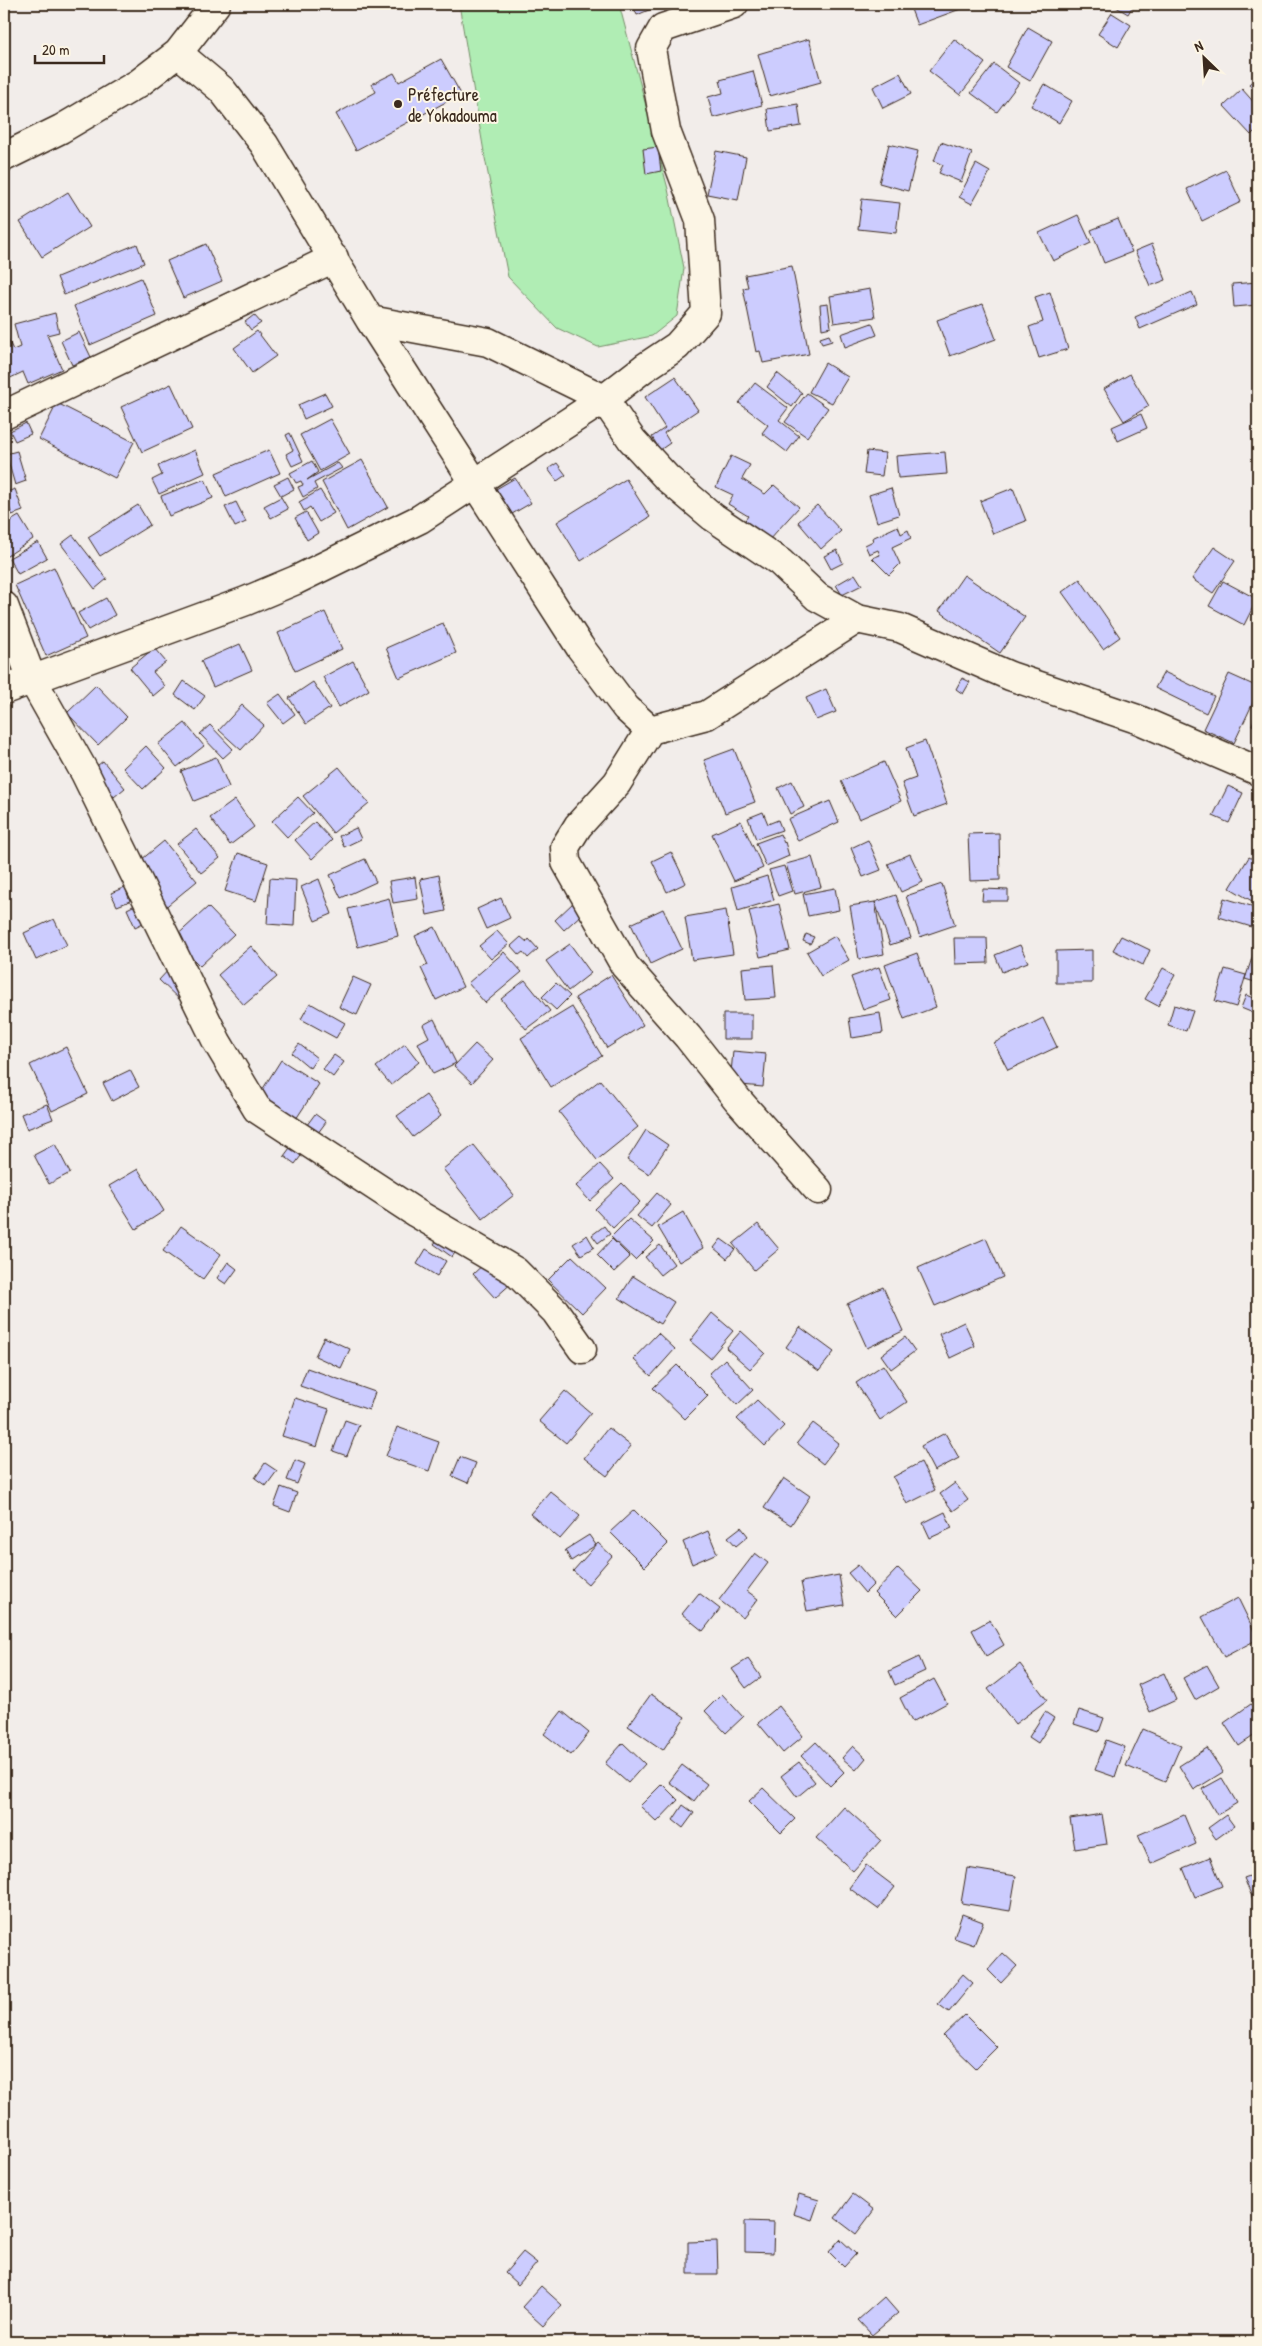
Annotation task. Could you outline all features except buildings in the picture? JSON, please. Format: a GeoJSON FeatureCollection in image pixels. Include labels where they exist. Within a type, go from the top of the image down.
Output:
{"type":"FeatureCollection","features":[{"type":"Feature","properties":{"kind":"street"},"geometry":{"type":"LineString","coordinates":[[4,157],[61,129],[132,87],[178,53],[216,4]]}},
{"type":"Feature","properties":{"kind":"street"},"geometry":{"type":"LineString","coordinates":[[4,690],[246,601],[296,580],[420,519],[604,399],[676,346],[706,313],[700,220],[666,131],[651,49],[663,28],[734,4]]}},
{"type":"Feature","properties":{"kind":"street"},"geometry":{"type":"LineString","coordinates":[[178,53],[222,90],[264,144],[370,320],[580,647],[626,708],[650,730]]}},
{"type":"Feature","properties":{"kind":"street"},"geometry":{"type":"LineString","coordinates":[[4,415],[334,258]]}},
{"type":"Feature","properties":{"kind":"street"},"geometry":{"type":"LineString","coordinates":[[370,320],[488,342],[604,399],[632,440],[666,478],[714,517],[780,562],[817,597],[857,619],[900,628],[1010,676],[1137,719],[1258,771]]}},
{"type":"Feature","properties":{"kind":"street"},"geometry":{"type":"LineString","coordinates":[[4,606],[32,679],[85,773],[217,1042],[256,1109],[416,1214],[515,1271],[554,1311],[582,1349]]}},
{"type":"Feature","properties":{"kind":"street"},"geometry":{"type":"LineString","coordinates":[[818,1190],[737,1099],[688,1037],[625,966],[566,862],[565,847],[578,826],[617,783],[650,730],[707,715],[857,619]]}},
{"type":"Feature","properties":{"kind":"green space"},"geometry":{"type":"Polygon","coordinates":[[[459,4],[619,4],[668,189],[684,268],[677,316],[652,336],[598,347],[557,328],[508,277],[485,158],[459,4]]]}},
{"type":"Feature","properties":{"kind":"place","name":"Préfecture de Yokadouma"},"geometry":{"type":"Point","coordinates":[398,104]}}]}
